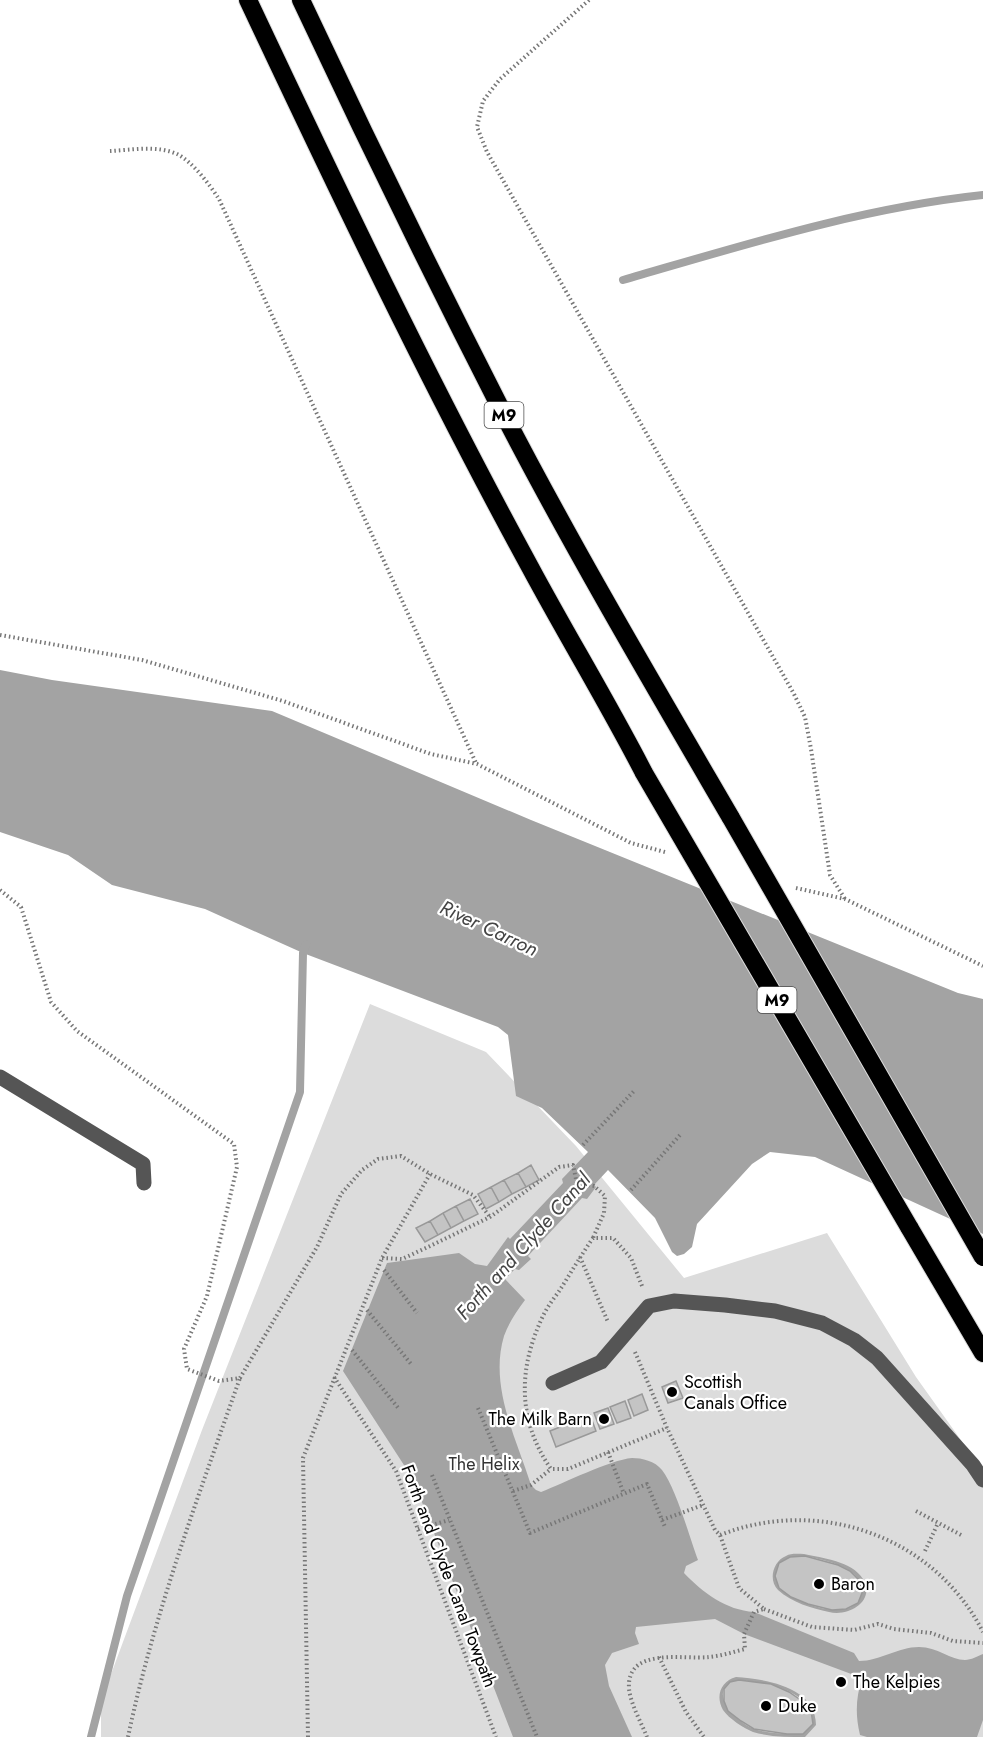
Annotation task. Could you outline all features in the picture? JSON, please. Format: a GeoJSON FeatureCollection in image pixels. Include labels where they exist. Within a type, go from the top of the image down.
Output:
{"type":"FeatureCollection","features":[{"type":"Feature","properties":{"kind":"highway","name":"M9"},"geometry":{"type":"LineString","coordinates":[[248,0],[419,352],[530,568],[607,701],[644,773],[983,1353]]}},
{"type":"Feature","properties":{"kind":"highway","name":"M9"},"geometry":{"type":"LineString","coordinates":[[300,0],[504,413],[608,604],[983,1257]]}},
{"type":"Feature","properties":{"kind":"lane"},"geometry":{"type":"LineString","coordinates":[[0,1077],[143,1164],[144,1183]]}},
{"type":"Feature","properties":{"kind":"lane"},"geometry":{"type":"LineString","coordinates":[[553,1383],[601,1362],[649,1306],[674,1301],[775,1311],[822,1323],[854,1340],[877,1358],[973,1465],[983,1480]]}},
{"type":"Feature","properties":{"kind":"path"},"geometry":{"type":"LineString","coordinates":[[589,0],[500,79],[483,101],[477,127],[487,152],[805,717],[830,875],[846,899],[983,966]]}},
{"type":"Feature","properties":{"kind":"path"},"geometry":{"type":"LineString","coordinates":[[0,635],[142,660],[283,701],[431,754],[477,764],[219,199],[205,178],[177,154],[155,150],[110,151]]}},
{"type":"Feature","properties":{"kind":"path"},"geometry":{"type":"LineString","coordinates":[[0,890],[21,907],[51,1002],[77,1031],[234,1144],[237,1167],[207,1296],[184,1349],[187,1370],[219,1381],[240,1378]]}},
{"type":"Feature","properties":{"kind":"path"},"geometry":{"type":"LineString","coordinates":[[583,1144],[635,1090]]}},
{"type":"Feature","properties":{"kind":"path"},"geometry":{"type":"LineString","coordinates":[[631,1190],[680,1136]]}},
{"type":"Feature","properties":{"kind":"path"},"geometry":{"type":"LineString","coordinates":[[128,1737],[141,1675],[179,1549],[240,1378],[317,1248],[341,1194],[362,1170],[378,1160],[402,1156],[430,1174],[473,1195],[490,1217]]}},
{"type":"Feature","properties":{"kind":"path"},"geometry":{"type":"LineString","coordinates":[[382,1258],[402,1259],[490,1217],[559,1167],[573,1165],[577,1184],[594,1186],[605,1196],[604,1213],[593,1238]]}},
{"type":"Feature","properties":{"kind":"path"},"geometry":{"type":"LineString","coordinates":[[308,1737],[303,1458],[382,1258],[430,1174]]}},
{"type":"Feature","properties":{"kind":"path"},"geometry":{"type":"LineString","coordinates":[[580,1257],[608,1321],[620,1340],[634,1351],[667,1428],[715,1530],[720,1534],[739,1588],[764,1609],[812,1627],[854,1630],[878,1624],[894,1629],[931,1634],[953,1641],[983,1643]]}},
{"type":"Feature","properties":{"kind":"path"},"geometry":{"type":"LineString","coordinates":[[384,1270],[417,1313]]}},
{"type":"Feature","properties":{"kind":"path"},"geometry":{"type":"LineString","coordinates":[[368,1310],[411,1364]]}},
{"type":"Feature","properties":{"kind":"path"},"geometry":{"type":"LineString","coordinates":[[352,1350],[399,1409]]}},
{"type":"Feature","properties":{"kind":"path","name":"Forth and Clyde Canal Towpath"},"geometry":{"type":"LineString","coordinates":[[334,1377],[396,1471],[496,1737]]}},
{"type":"Feature","properties":{"kind":"path"},"geometry":{"type":"LineString","coordinates":[[478,1408],[530,1533],[647,1484],[665,1527]]}},
{"type":"Feature","properties":{"kind":"path"},"geometry":{"type":"LineString","coordinates":[[608,1452],[624,1494]]}},
{"type":"Feature","properties":{"kind":"path"},"geometry":{"type":"LineString","coordinates":[[513,1491],[531,1485],[551,1469]]}},
{"type":"Feature","properties":{"kind":"path"},"geometry":{"type":"LineString","coordinates":[[432,1475],[537,1737]]}},
{"type":"Feature","properties":{"kind":"path"},"geometry":{"type":"LineString","coordinates":[[662,1520],[704,1505]]}},
{"type":"Feature","properties":{"kind":"path"},"geometry":{"type":"LineString","coordinates":[[916,1511],[963,1536]]}},
{"type":"Feature","properties":{"kind":"path"},"geometry":{"type":"LineString","coordinates":[[720,1534],[744,1526],[799,1519],[852,1527],[901,1545],[927,1562],[973,1612],[983,1632]]}},
{"type":"Feature","properties":{"kind":"path"},"geometry":{"type":"LineString","coordinates":[[418,1529],[449,1520]]}},
{"type":"Feature","properties":{"kind":"path"},"geometry":{"type":"LineString","coordinates":[[925,1551],[938,1523]]}},
{"type":"Feature","properties":{"kind":"path"},"geometry":{"type":"LineString","coordinates":[[647,1737],[629,1689],[630,1678],[639,1664],[659,1657],[709,1658],[745,1649],[744,1634],[754,1612],[764,1609]]}},
{"type":"Feature","properties":{"kind":"path"},"geometry":{"type":"LineString","coordinates":[[659,1657],[686,1712],[704,1737]]}},
{"type":"Feature","properties":{"kind":"green space","name":"The Helix"},"geometry":{"type":"Polygon","coordinates":[[[370,1004],[486,1052],[576,1146],[684,1278],[827,1233],[916,1377],[983,1471],[983,1737],[101,1737],[101,1701],[202,1430],[370,1004]]]}},
{"type":"Feature","properties":{"kind":"water"},"geometry":{"type":"Polygon","coordinates":[[[0,670],[52,680],[272,711],[531,820],[958,993],[983,999],[983,1234],[815,1157],[770,1152],[752,1164],[697,1224],[692,1247],[684,1254],[677,1256],[672,1252],[655,1218],[608,1170],[594,1185],[596,1187],[587,1199],[582,1198],[528,1256],[531,1259],[519,1270],[515,1269],[505,1279],[525,1300],[504,1336],[500,1355],[502,1393],[506,1412],[531,1485],[536,1490],[541,1492],[600,1467],[623,1460],[636,1458],[652,1462],[662,1470],[672,1488],[698,1560],[686,1566],[684,1573],[716,1599],[734,1608],[754,1612],[854,1653],[859,1661],[919,1647],[965,1660],[983,1654],[983,1720],[977,1737],[867,1737],[860,1735],[857,1706],[862,1678],[744,1634],[715,1619],[636,1627],[635,1633],[639,1644],[612,1653],[605,1665],[609,1686],[632,1737],[513,1737],[413,1479],[343,1371],[387,1263],[459,1253],[475,1264],[487,1266],[508,1237],[510,1239],[563,1183],[562,1179],[588,1152],[542,1108],[516,1096],[508,1035],[498,1027],[303,953],[205,909],[112,885],[68,855],[0,832],[0,670]]]}},
{"type":"Feature","properties":{"kind":"water"},"geometry":{"type":"Polygon","coordinates":[[[802,1554],[836,1561],[858,1573],[863,1579],[866,1594],[858,1606],[845,1612],[829,1612],[796,1602],[778,1590],[773,1581],[775,1566],[788,1555],[802,1554]],[[805,1556],[790,1557],[779,1563],[775,1576],[811,1605],[838,1610],[851,1607],[856,1603],[862,1588],[854,1575],[835,1564],[805,1556]]]}},
{"type":"Feature","properties":{"kind":"water"},"geometry":{"type":"Polygon","coordinates":[[[736,1677],[761,1680],[799,1694],[814,1712],[816,1725],[805,1737],[766,1735],[745,1728],[729,1717],[721,1705],[721,1690],[736,1677]],[[739,1680],[729,1684],[724,1690],[723,1697],[732,1713],[747,1725],[766,1732],[802,1734],[813,1724],[811,1712],[805,1703],[786,1690],[762,1683],[739,1680]]]}},
{"type":"Feature","properties":{"kind":"building"},"geometry":{"type":"Polygon","coordinates":[[[531,1165],[539,1180],[526,1187],[518,1173],[531,1165]]]}},
{"type":"Feature","properties":{"kind":"building"},"geometry":{"type":"Polygon","coordinates":[[[518,1173],[526,1187],[512,1194],[504,1180],[518,1173]]]}},
{"type":"Feature","properties":{"kind":"building"},"geometry":{"type":"Polygon","coordinates":[[[504,1180],[512,1194],[499,1202],[491,1187],[504,1180]]]}},
{"type":"Feature","properties":{"kind":"building"},"geometry":{"type":"Polygon","coordinates":[[[491,1187],[499,1202],[486,1209],[478,1194],[491,1187]]]}},
{"type":"Feature","properties":{"kind":"building"},"geometry":{"type":"Polygon","coordinates":[[[470,1199],[478,1214],[464,1221],[456,1206],[470,1199]]]}},
{"type":"Feature","properties":{"kind":"building"},"geometry":{"type":"Polygon","coordinates":[[[456,1206],[464,1221],[451,1228],[443,1213],[456,1206]]]}},
{"type":"Feature","properties":{"kind":"building"},"geometry":{"type":"Polygon","coordinates":[[[443,1213],[451,1228],[438,1235],[430,1221],[443,1213]]]}},
{"type":"Feature","properties":{"kind":"building"},"geometry":{"type":"Polygon","coordinates":[[[430,1221],[438,1235],[425,1242],[416,1228],[430,1221]]]}},
{"type":"Feature","properties":{"kind":"building","name":"Scottish Canals Office"},"geometry":{"type":"Polygon","coordinates":[[[676,1381],[683,1398],[668,1403],[662,1387],[676,1381]]]}},
{"type":"Feature","properties":{"kind":"building"},"geometry":{"type":"Polygon","coordinates":[[[642,1394],[648,1410],[634,1416],[628,1400],[642,1394]]]}},
{"type":"Feature","properties":{"kind":"building"},"geometry":{"type":"Polygon","coordinates":[[[625,1401],[631,1418],[617,1423],[610,1407],[625,1401]]]}},
{"type":"Feature","properties":{"kind":"building","name":"The Milk Barn"},"geometry":{"type":"Polygon","coordinates":[[[608,1408],[614,1424],[600,1429],[594,1413],[608,1408]]]}},
{"type":"Feature","properties":{"kind":"building"},"geometry":{"type":"Polygon","coordinates":[[[590,1415],[596,1431],[556,1447],[550,1431],[590,1415]]]}},
{"type":"Feature","properties":{"kind":"building","name":"Baron"},"geometry":{"type":"Polygon","coordinates":[[[805,1556],[838,1565],[850,1571],[860,1581],[862,1593],[858,1603],[846,1609],[832,1610],[791,1597],[779,1588],[775,1576],[779,1563],[790,1557],[805,1556]]]}},
{"type":"Feature","properties":{"kind":"building","name":"Duke"},"geometry":{"type":"Polygon","coordinates":[[[739,1680],[771,1684],[789,1692],[811,1711],[813,1724],[803,1734],[754,1729],[728,1711],[724,1701],[724,1689],[730,1682],[739,1680]]]}},
{"type":"Feature","properties":{"kind":"waterway"},"geometry":{"type":"LineString","coordinates":[[623,280],[846,219],[891,209],[983,195]]}},
{"type":"Feature","properties":{"kind":"waterway"},"geometry":{"type":"LineString","coordinates":[[91,1737],[127,1596],[300,1092],[303,953],[306,944]]}},
{"type":"Feature","properties":{"kind":"place","name":"Scottish Canals Office"},"geometry":{"type":"Point","coordinates":[672,1392]}},
{"type":"Feature","properties":{"kind":"place","name":"The Milk Barn"},"geometry":{"type":"Point","coordinates":[604,1419]}},
{"type":"Feature","properties":{"kind":"place","name":"Baron"},"geometry":{"type":"Point","coordinates":[819,1584]}},
{"type":"Feature","properties":{"kind":"place","name":"The Kelpies"},"geometry":{"type":"Point","coordinates":[841,1682]}},
{"type":"Feature","properties":{"kind":"place","name":"Duke"},"geometry":{"type":"Point","coordinates":[766,1706]}},
{"type":"Feature","properties":{"kind":"water label","name":"River Carron"},"geometry":{"type":"Point","coordinates":[489,928]}},
{"type":"Feature","properties":{"kind":"water label","name":"Forth and Clyde Canal"},"geometry":{"type":"Point","coordinates":[523,1246]}}]}
